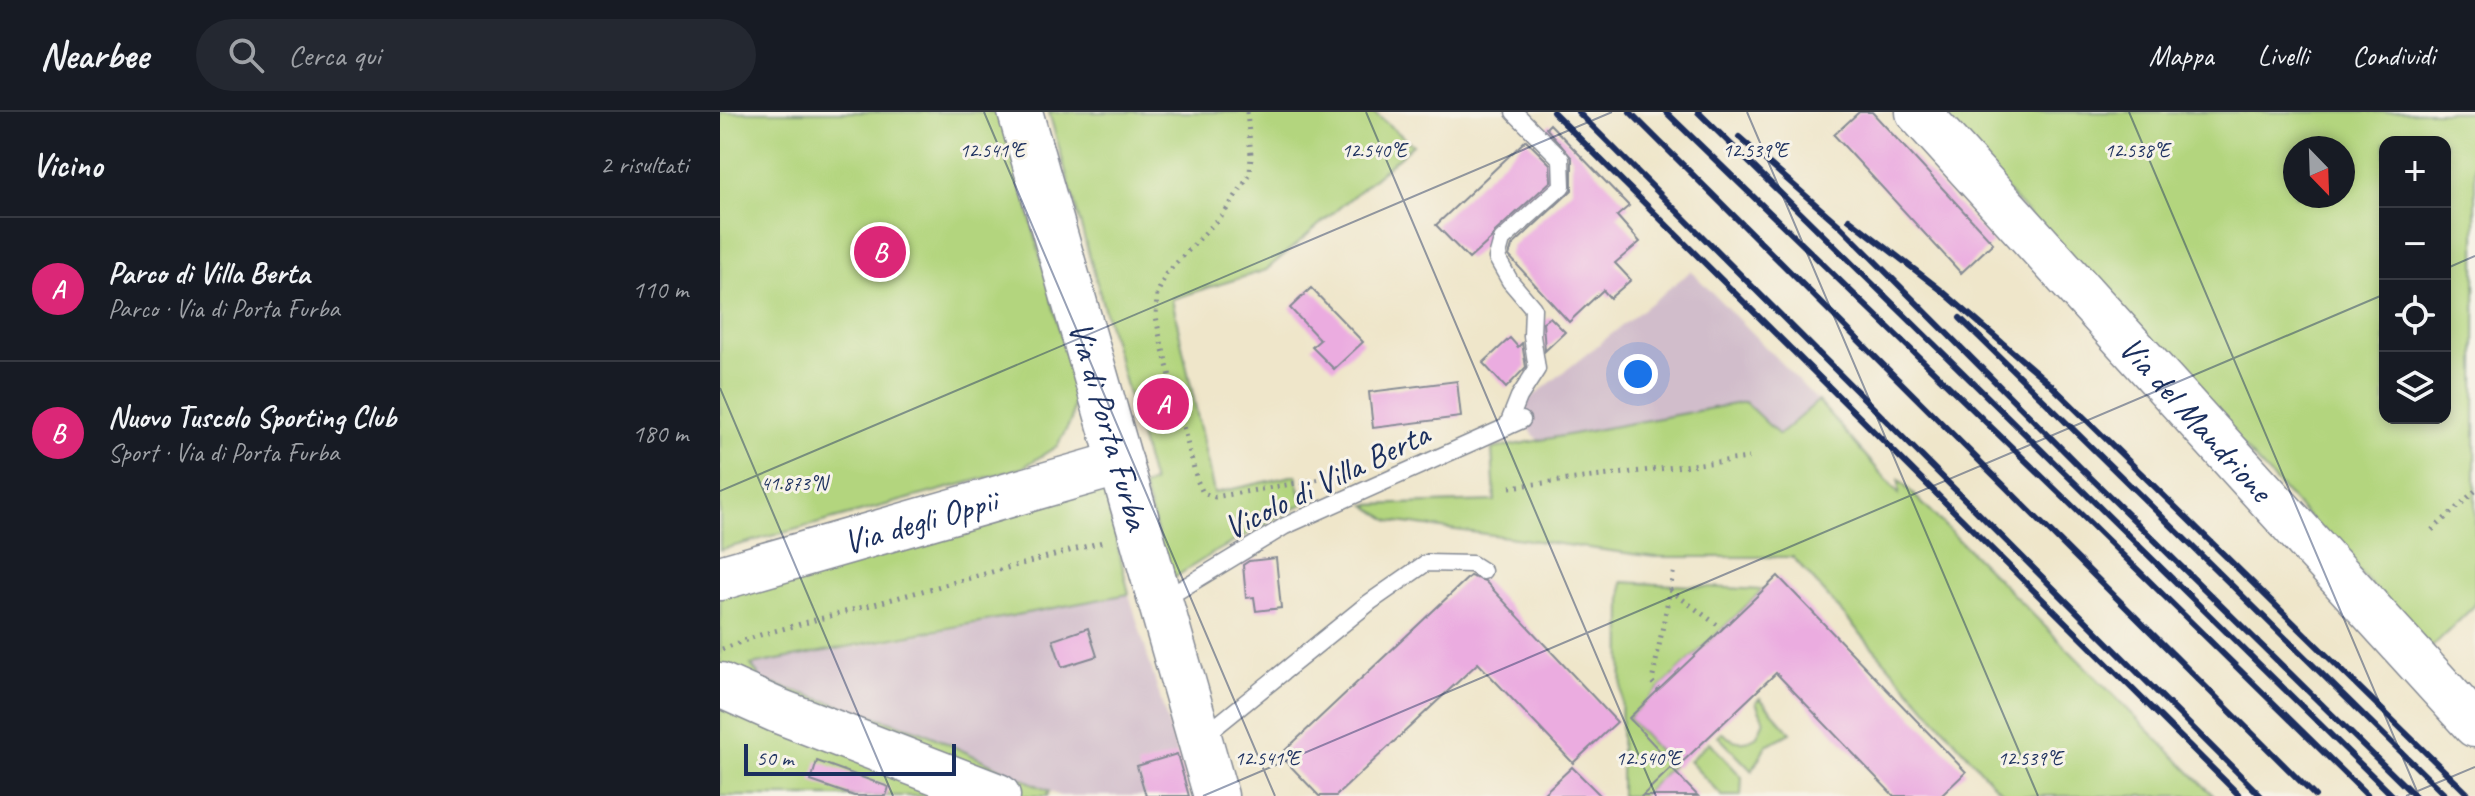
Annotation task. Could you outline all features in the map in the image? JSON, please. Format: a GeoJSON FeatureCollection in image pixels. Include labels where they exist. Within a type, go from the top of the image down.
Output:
{"type":"FeatureCollection","features":[{"type":"Feature","properties":{"kind":"street","name":"Via di Porta Furba"},"geometry":{"type":"LineString","coordinates":[[1020,112],[1216,796]]}},
{"type":"Feature","properties":{"kind":"street","name":"Via del Mandrione"},"geometry":{"type":"LineString","coordinates":[[1918,112],[2475,725]]}},
{"type":"Feature","properties":{"kind":"street","name":"Via degli Oppii"},"geometry":{"type":"LineString","coordinates":[[720,578],[1121,463]]}},
{"type":"Feature","properties":{"kind":"street"},"geometry":{"type":"LineString","coordinates":[[720,685],[776,710],[998,796]]}},
{"type":"Feature","properties":{"kind":"lane","name":"Vicolo di Villa Berta"},"geometry":{"type":"LineString","coordinates":[[1160,602],[1285,526],[1514,423],[1519,397],[1537,369],[1532,336],[1533,308],[1510,281],[1497,258],[1502,240],[1562,186],[1561,159],[1514,112]]}},
{"type":"Feature","properties":{"kind":"lane"},"geometry":{"type":"LineString","coordinates":[[1200,739],[1370,602],[1426,563],[1472,564],[1483,571]]}},
{"type":"Feature","properties":{"kind":"path"},"geometry":{"type":"LineString","coordinates":[[1247,112],[1250,175],[1224,213],[1166,274],[1157,294],[1156,316],[1160,338],[1203,493],[1215,497],[1333,477]]}},
{"type":"Feature","properties":{"kind":"path"},"geometry":{"type":"LineString","coordinates":[[1510,487],[1749,458]]}},
{"type":"Feature","properties":{"kind":"path"},"geometry":{"type":"LineString","coordinates":[[2432,530],[2475,491]]}},
{"type":"Feature","properties":{"kind":"path"},"geometry":{"type":"LineString","coordinates":[[720,650],[760,635],[1106,541]]}},
{"type":"Feature","properties":{"kind":"path"},"geometry":{"type":"LineString","coordinates":[[1659,690],[1652,682],[1674,569]]}},
{"type":"Feature","properties":{"kind":"path"},"geometry":{"type":"LineString","coordinates":[[1670,590],[1723,629]]}},
{"type":"Feature","properties":{"kind":"shaded area"},"geometry":{"type":"Polygon","coordinates":[[[1691,271],[1818,401],[1779,435],[1745,402],[1538,440],[1522,420],[1521,406],[1691,271]]]}},
{"type":"Feature","properties":{"kind":"shaded area"},"geometry":{"type":"Polygon","coordinates":[[[1129,594],[1177,754],[1137,766],[1146,796],[1060,796],[923,732],[762,681],[751,664],[864,646],[1129,594]]]}},
{"type":"Feature","properties":{"kind":"green space"},"geometry":{"type":"Polygon","coordinates":[[[720,112],[1003,112],[1075,390],[1071,421],[1057,446],[1022,468],[720,550],[720,112]]]}},
{"type":"Feature","properties":{"kind":"green space"},"geometry":{"type":"Polygon","coordinates":[[[1049,112],[1373,112],[1413,145],[1266,270],[1172,299],[1214,493],[1296,475],[1303,504],[1172,579],[1143,487],[1153,483],[1049,112]]]}},
{"type":"Feature","properties":{"kind":"green space"},"geometry":{"type":"Polygon","coordinates":[[[1934,112],[2475,112],[2475,605],[2430,649],[1934,112]]]}},
{"type":"Feature","properties":{"kind":"green space"},"geometry":{"type":"Polygon","coordinates":[[[1818,401],[1899,494],[1899,480],[2214,796],[2008,796],[1994,785],[1793,557],[1655,557],[1390,521],[1366,505],[1495,501],[1492,449],[1745,402],[1779,435],[1818,401]]]}},
{"type":"Feature","properties":{"kind":"green space"},"geometry":{"type":"Polygon","coordinates":[[[1104,487],[1129,594],[751,665],[763,681],[923,732],[1049,791],[1047,796],[720,796],[720,591],[1104,487]]]}},
{"type":"Feature","properties":{"kind":"green space"},"geometry":{"type":"Polygon","coordinates":[[[1622,582],[1763,590],[1629,718],[1672,766],[1642,796],[1621,796],[1622,582]]]}},
{"type":"Feature","properties":{"kind":"green space"},"geometry":{"type":"Polygon","coordinates":[[[1760,698],[1791,733],[1766,745],[1752,771],[1718,736],[1721,732],[1734,740],[1743,741],[1757,736],[1764,721],[1756,702],[1760,698]]]}},
{"type":"Feature","properties":{"kind":"green space"},"geometry":{"type":"Polygon","coordinates":[[[1709,742],[1742,777],[1741,796],[1722,796],[1689,761],[1709,742]]]}},
{"type":"Feature","properties":{"kind":"building"},"geometry":{"type":"Polygon","coordinates":[[[1859,112],[1872,112],[1993,243],[1961,273],[1834,135],[1859,112]]]}},
{"type":"Feature","properties":{"kind":"building"},"geometry":{"type":"Polygon","coordinates":[[[1550,124],[1629,206],[1617,216],[1640,242],[1615,263],[1631,280],[1610,298],[1603,290],[1569,322],[1509,256],[1512,246],[1572,190],[1572,158],[1546,128],[1550,124]]]}},
{"type":"Feature","properties":{"kind":"building"},"geometry":{"type":"Polygon","coordinates":[[[1526,140],[1550,164],[1551,181],[1469,259],[1436,225],[1526,140]]]}},
{"type":"Feature","properties":{"kind":"building"},"geometry":{"type":"Polygon","coordinates":[[[1311,288],[1363,342],[1334,369],[1312,347],[1320,340],[1290,308],[1311,288]]]}},
{"type":"Feature","properties":{"kind":"building"},"geometry":{"type":"Polygon","coordinates":[[[1550,317],[1565,332],[1545,351],[1543,322],[1550,317]]]}},
{"type":"Feature","properties":{"kind":"building"},"geometry":{"type":"Polygon","coordinates":[[[1510,338],[1518,347],[1522,343],[1526,367],[1506,388],[1483,363],[1510,338]]]}},
{"type":"Feature","properties":{"kind":"building"},"geometry":{"type":"Polygon","coordinates":[[[1457,381],[1461,417],[1373,428],[1369,392],[1457,381]]]}},
{"type":"Feature","properties":{"kind":"building"},"geometry":{"type":"Polygon","coordinates":[[[1276,558],[1281,608],[1256,611],[1254,597],[1246,598],[1243,565],[1249,561],[1276,558]]]}},
{"type":"Feature","properties":{"kind":"building"},"geometry":{"type":"Polygon","coordinates":[[[1470,576],[1485,581],[1617,722],[1573,763],[1478,663],[1336,796],[1319,796],[1280,755],[1470,576]]]}},
{"type":"Feature","properties":{"kind":"building"},"geometry":{"type":"Polygon","coordinates":[[[1778,576],[1966,772],[1941,796],[1894,796],[1776,673],[1676,768],[1629,718],[1778,576]]]}},
{"type":"Feature","properties":{"kind":"building"},"geometry":{"type":"Polygon","coordinates":[[[1088,628],[1097,656],[1062,667],[1053,640],[1088,628]]]}},
{"type":"Feature","properties":{"kind":"building"},"geometry":{"type":"Polygon","coordinates":[[[1177,754],[1189,796],[1146,796],[1137,766],[1177,754]]]}},
{"type":"Feature","properties":{"kind":"building"},"geometry":{"type":"Polygon","coordinates":[[[817,761],[889,787],[886,796],[854,796],[811,781],[817,761]]]}},
{"type":"Feature","properties":{"kind":"building"},"geometry":{"type":"Polygon","coordinates":[[[1572,767],[1601,796],[1541,796],[1572,767]]]}},
{"type":"Feature","properties":{"kind":"building"},"geometry":{"type":"Polygon","coordinates":[[[1671,768],[1698,796],[1642,796],[1671,768]]]}},
{"type":"Feature","properties":{"kind":"railway"},"geometry":{"type":"LineString","coordinates":[[1553,112],[2240,796]]}},
{"type":"Feature","properties":{"kind":"railway"},"geometry":{"type":"LineString","coordinates":[[1578,112],[2261,796]]}},
{"type":"Feature","properties":{"kind":"railway"},"geometry":{"type":"LineString","coordinates":[[1630,112],[2315,796]]}},
{"type":"Feature","properties":{"kind":"railway"},"geometry":{"type":"LineString","coordinates":[[1666,112],[2368,796]]}},
{"type":"Feature","properties":{"kind":"railway"},"geometry":{"type":"LineString","coordinates":[[1698,112],[2393,796]]}},
{"type":"Feature","properties":{"kind":"railway"},"geometry":{"type":"LineString","coordinates":[[1739,137],[1839,225],[2415,796]]}},
{"type":"Feature","properties":{"kind":"railway"},"geometry":{"type":"LineString","coordinates":[[1849,219],[1941,290],[2050,384],[2470,796]]}},
{"type":"Feature","properties":{"kind":"railway"},"geometry":{"type":"LineString","coordinates":[[1960,318],[2446,796]]}},
{"type":"Feature","properties":{"kind":"place","name":"Nuovo Tuscolo Sporting Club"},"geometry":{"type":"Point","coordinates":[880,252]}},
{"type":"Feature","properties":{"kind":"place","name":"Parco di Villa Berta"},"geometry":{"type":"Point","coordinates":[1163,404]}}]}
